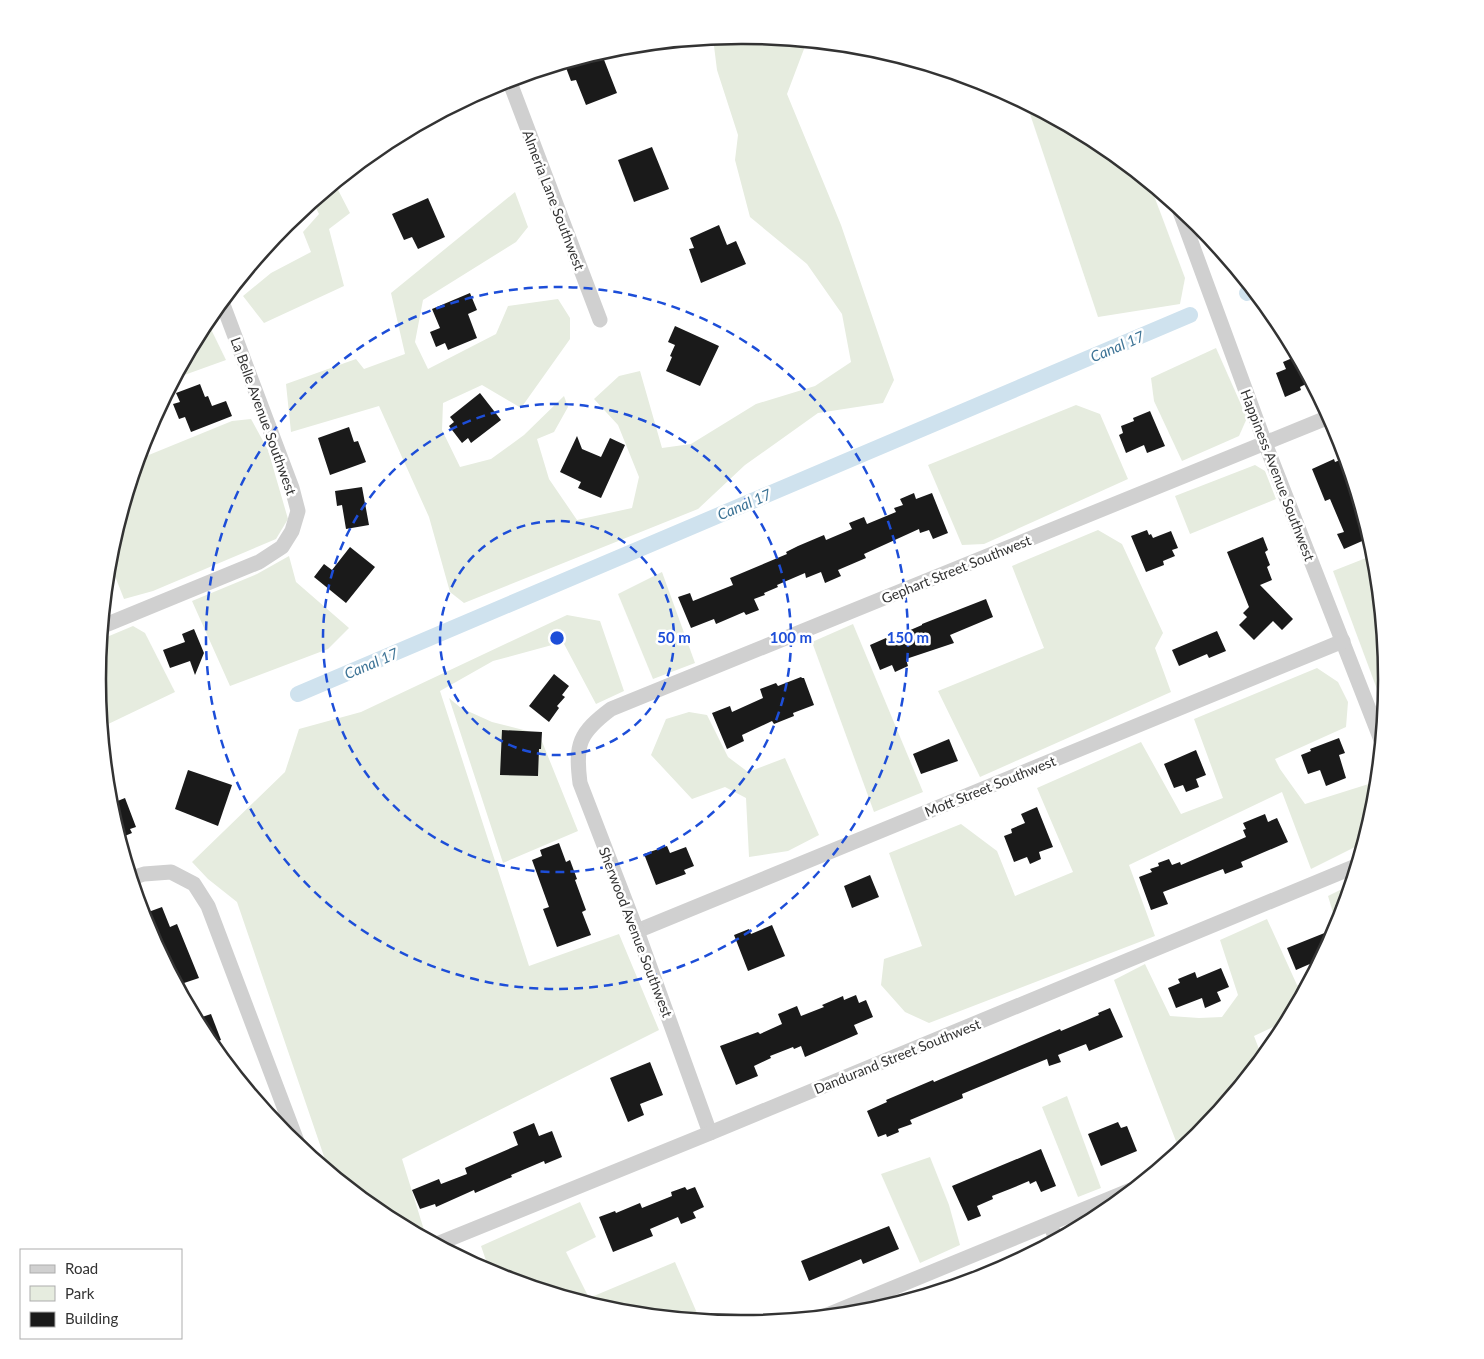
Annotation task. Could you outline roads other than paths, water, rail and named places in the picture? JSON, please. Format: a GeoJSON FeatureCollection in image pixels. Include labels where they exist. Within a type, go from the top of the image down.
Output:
{"type":"FeatureCollection","features":[{"type":"Feature","properties":{"kind":"street","name":"Almeria Lane Southwest"},"geometry":{"type":"LineString","coordinates":[[512,87],[600,320]]}},
{"type":"Feature","properties":{"kind":"street","name":"Happiness Avenue Southwest"},"geometry":{"type":"LineString","coordinates":[[1185,224],[1265,443],[1375,728]]}},
{"type":"Feature","properties":{"kind":"street","name":"La Belle Avenue Southwest"},"geometry":{"type":"LineString","coordinates":[[110,619],[259,562],[282,547],[292,531],[298,511],[292,488],[225,310]]}},
{"type":"Feature","properties":{"kind":"street","name":"Gephart Street Southwest"},"geometry":{"type":"LineString","coordinates":[[588,730],[597,720],[612,709],[1322,420]]}},
{"type":"Feature","properties":{"kind":"street","name":"Mott Street Southwest"},"geometry":{"type":"LineString","coordinates":[[637,931],[1343,641]]}},
{"type":"Feature","properties":{"kind":"street","name":"Sherwood Avenue Southwest"},"geometry":{"type":"LineString","coordinates":[[588,730],[581,740],[577,758],[580,783],[637,931],[710,1133]]}},
{"type":"Feature","properties":{"kind":"street","name":"Dandurand Street Southwest"},"geometry":{"type":"LineString","coordinates":[[444,1241],[1348,869]]}},
{"type":"Feature","properties":{"kind":"street"},"geometry":{"type":"LineString","coordinates":[[138,876],[171,872],[194,884],[208,906],[292,1129]]}},
{"type":"Feature","properties":{"kind":"street"},"geometry":{"type":"LineString","coordinates":[[850,1306],[1105,1201]]}},
{"type":"Feature","properties":{"kind":"street"},"geometry":{"type":"LineString","coordinates":[[1050,1224],[1054,1233]]}},
{"type":"Feature","properties":{"kind":"waterway","name":"Canal 17"},"geometry":{"type":"LineString","coordinates":[[298,694],[1190,315]]}}]}
